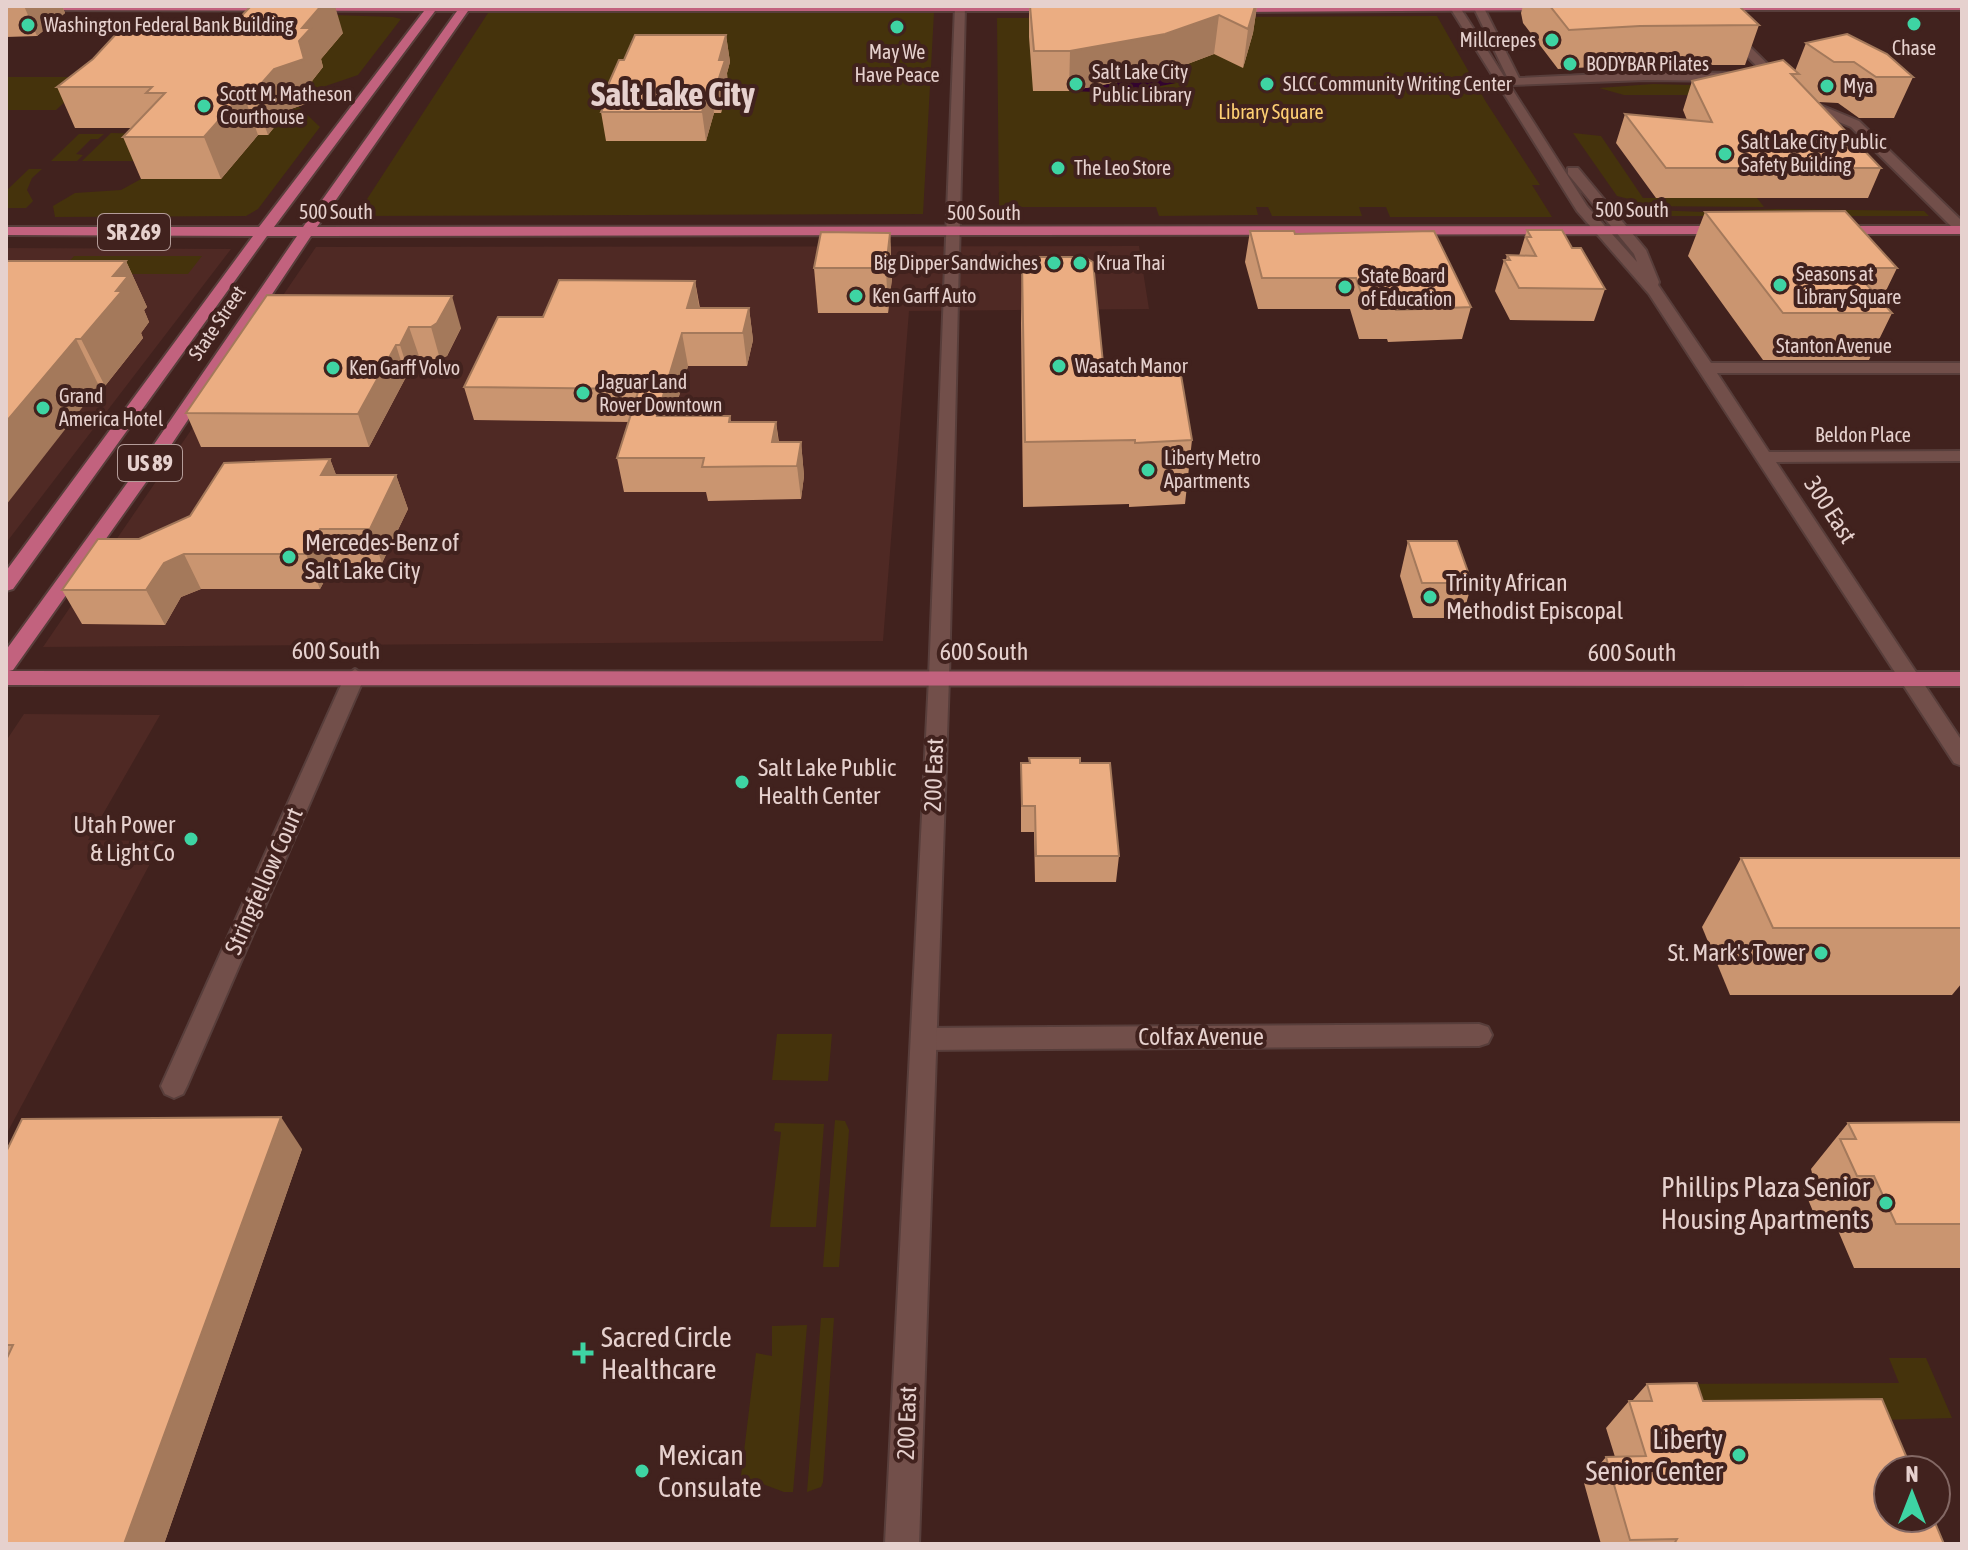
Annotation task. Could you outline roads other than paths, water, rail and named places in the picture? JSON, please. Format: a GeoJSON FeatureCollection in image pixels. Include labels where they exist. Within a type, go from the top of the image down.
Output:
{"type":"FeatureCollection","features":[{"type":"Feature","properties":{"kind":"main road"},"geometry":{"type":"LineString","coordinates":[[6,7],[1073,8]]}},
{"type":"Feature","properties":{"kind":"main road","name":"State Street"},"geometry":{"type":"LineString","coordinates":[[6,585],[263,232],[432,7]]}},
{"type":"Feature","properties":{"kind":"main road","name":"State Street"},"geometry":{"type":"LineString","coordinates":[[6,665],[140,478],[465,7]]}},
{"type":"Feature","properties":{"kind":"main road"},"geometry":{"type":"LineString","coordinates":[[1220,9],[1566,7]]}},
{"type":"Feature","properties":{"kind":"main road"},"geometry":{"type":"LineString","coordinates":[[1703,7],[1962,7]]}},
{"type":"Feature","properties":{"kind":"main road","name":"500 South"},"geometry":{"type":"LineString","coordinates":[[6,231],[953,233],[1734,230]]}},
{"type":"Feature","properties":{"kind":"main road"},"geometry":{"type":"LineString","coordinates":[[1820,230],[1962,230]]}},
{"type":"Feature","properties":{"kind":"main road","name":"600 South"},"geometry":{"type":"LineString","coordinates":[[6,678],[1962,679]]}},
{"type":"Feature","properties":{"kind":"street","name":"200 East"},"geometry":{"type":"LineString","coordinates":[[902,1544],[939,678],[960,7]]}},
{"type":"Feature","properties":{"kind":"street","name":"300 East"},"geometry":{"type":"LineString","coordinates":[[1454,7],[1599,231],[1655,291],[1962,758]]}},
{"type":"Feature","properties":{"kind":"street","name":"300 East"},"geometry":{"type":"LineString","coordinates":[[1478,7],[1496,38],[1515,82],[1570,167],[1644,258],[1655,291]]}},
{"type":"Feature","properties":{"kind":"street"},"geometry":{"type":"LineString","coordinates":[[1703,7],[1801,103],[1855,124],[1962,230]]}},
{"type":"Feature","properties":{"kind":"street"},"geometry":{"type":"LineString","coordinates":[[1515,82],[1653,76],[1773,77]]}},
{"type":"Feature","properties":{"kind":"street","name":"Stanton Avenue"},"geometry":{"type":"LineString","coordinates":[[1706,368],[1962,368]]}},
{"type":"Feature","properties":{"kind":"street","name":"Beldon Place"},"geometry":{"type":"LineString","coordinates":[[1763,457],[1962,456]]}},
{"type":"Feature","properties":{"kind":"street","name":"Stringfellow Court"},"geometry":{"type":"LineString","coordinates":[[174,1086],[355,676]]}},
{"type":"Feature","properties":{"kind":"street","name":"Colfax Avenue"},"geometry":{"type":"LineString","coordinates":[[924,1039],[1479,1035]]}},
{"type":"Feature","properties":{"kind":"place","name":"Chase"},"geometry":{"type":"Point","coordinates":[1914,24]}},
{"type":"Feature","properties":{"kind":"place","name":"Washington Federal Bank Building"},"geometry":{"type":"Point","coordinates":[28,25]}},
{"type":"Feature","properties":{"kind":"place","name":"May We Have Peace"},"geometry":{"type":"Point","coordinates":[897,27]}},
{"type":"Feature","properties":{"kind":"place","name":"Millcrepes"},"geometry":{"type":"Point","coordinates":[1552,40]}},
{"type":"Feature","properties":{"kind":"place","name":"BODYBAR Pilates"},"geometry":{"type":"Point","coordinates":[1570,64]}},
{"type":"Feature","properties":{"kind":"place","name":"Salt Lake City Public Library"},"geometry":{"type":"Point","coordinates":[1076,84]}},
{"type":"Feature","properties":{"kind":"place","name":"SLCC Community Writing Center"},"geometry":{"type":"Point","coordinates":[1267,84]}},
{"type":"Feature","properties":{"kind":"place","name":"Mya"},"geometry":{"type":"Point","coordinates":[1827,86]}},
{"type":"Feature","properties":{"kind":"place","name":"Scott M. Matheson Courthouse"},"geometry":{"type":"Point","coordinates":[204,106]}},
{"type":"Feature","properties":{"kind":"place","name":"Salt Lake City Public Safety Building"},"geometry":{"type":"Point","coordinates":[1725,154]}},
{"type":"Feature","properties":{"kind":"place","name":"The Leo Store"},"geometry":{"type":"Point","coordinates":[1058,168]}},
{"type":"Feature","properties":{"kind":"place","name":"Big Dipper Sandwiches"},"geometry":{"type":"Point","coordinates":[1054,263]}},
{"type":"Feature","properties":{"kind":"place","name":"Krua Thai"},"geometry":{"type":"Point","coordinates":[1080,263]}},
{"type":"Feature","properties":{"kind":"place","name":"Seasons at Library Square"},"geometry":{"type":"Point","coordinates":[1780,285]}},
{"type":"Feature","properties":{"kind":"place","name":"State Board of Education"},"geometry":{"type":"Point","coordinates":[1345,287]}},
{"type":"Feature","properties":{"kind":"place","name":"Ken Garff Auto"},"geometry":{"type":"Point","coordinates":[856,296]}},
{"type":"Feature","properties":{"kind":"place","name":"Wasatch Manor"},"geometry":{"type":"Point","coordinates":[1059,366]}},
{"type":"Feature","properties":{"kind":"place","name":"Ken Garff Volvo"},"geometry":{"type":"Point","coordinates":[333,368]}},
{"type":"Feature","properties":{"kind":"place","name":"Jaguar Land Rover Downtown"},"geometry":{"type":"Point","coordinates":[583,393]}},
{"type":"Feature","properties":{"kind":"place","name":"Grand America Hotel"},"geometry":{"type":"Point","coordinates":[43,408]}},
{"type":"Feature","properties":{"kind":"place","name":"Liberty Metro Apartments"},"geometry":{"type":"Point","coordinates":[1148,470]}},
{"type":"Feature","properties":{"kind":"place","name":"Mercedes-Benz of Salt Lake City"},"geometry":{"type":"Point","coordinates":[289,557]}},
{"type":"Feature","properties":{"kind":"place","name":"Trinity African Methodist Episcopal"},"geometry":{"type":"Point","coordinates":[1430,597]}},
{"type":"Feature","properties":{"kind":"place","name":"Salt Lake Public Health Center"},"geometry":{"type":"Point","coordinates":[742,782]}},
{"type":"Feature","properties":{"kind":"place","name":"Utah Power & Light Co"},"geometry":{"type":"Point","coordinates":[191,839]}},
{"type":"Feature","properties":{"kind":"place","name":"St. Mark's Tower"},"geometry":{"type":"Point","coordinates":[1821,953]}},
{"type":"Feature","properties":{"kind":"place","name":"Phillips Plaza Senior Housing Apartments"},"geometry":{"type":"Point","coordinates":[1886,1203]}},
{"type":"Feature","properties":{"kind":"place","name":"Sacred Circle Healthcare"},"geometry":{"type":"Point","coordinates":[583,1353]}},
{"type":"Feature","properties":{"kind":"place","name":"Liberty Senior Center"},"geometry":{"type":"Point","coordinates":[1739,1455]}},
{"type":"Feature","properties":{"kind":"place","name":"Mexican Consulate"},"geometry":{"type":"Point","coordinates":[642,1471]}},
{"type":"Feature","properties":{"kind":"district","name":"Salt Lake City"},"geometry":{"type":"Point","coordinates":[673,94]}},
{"type":"Feature","properties":{"kind":"park label","name":"Library Square"},"geometry":{"type":"Point","coordinates":[1271,112]}}]}
